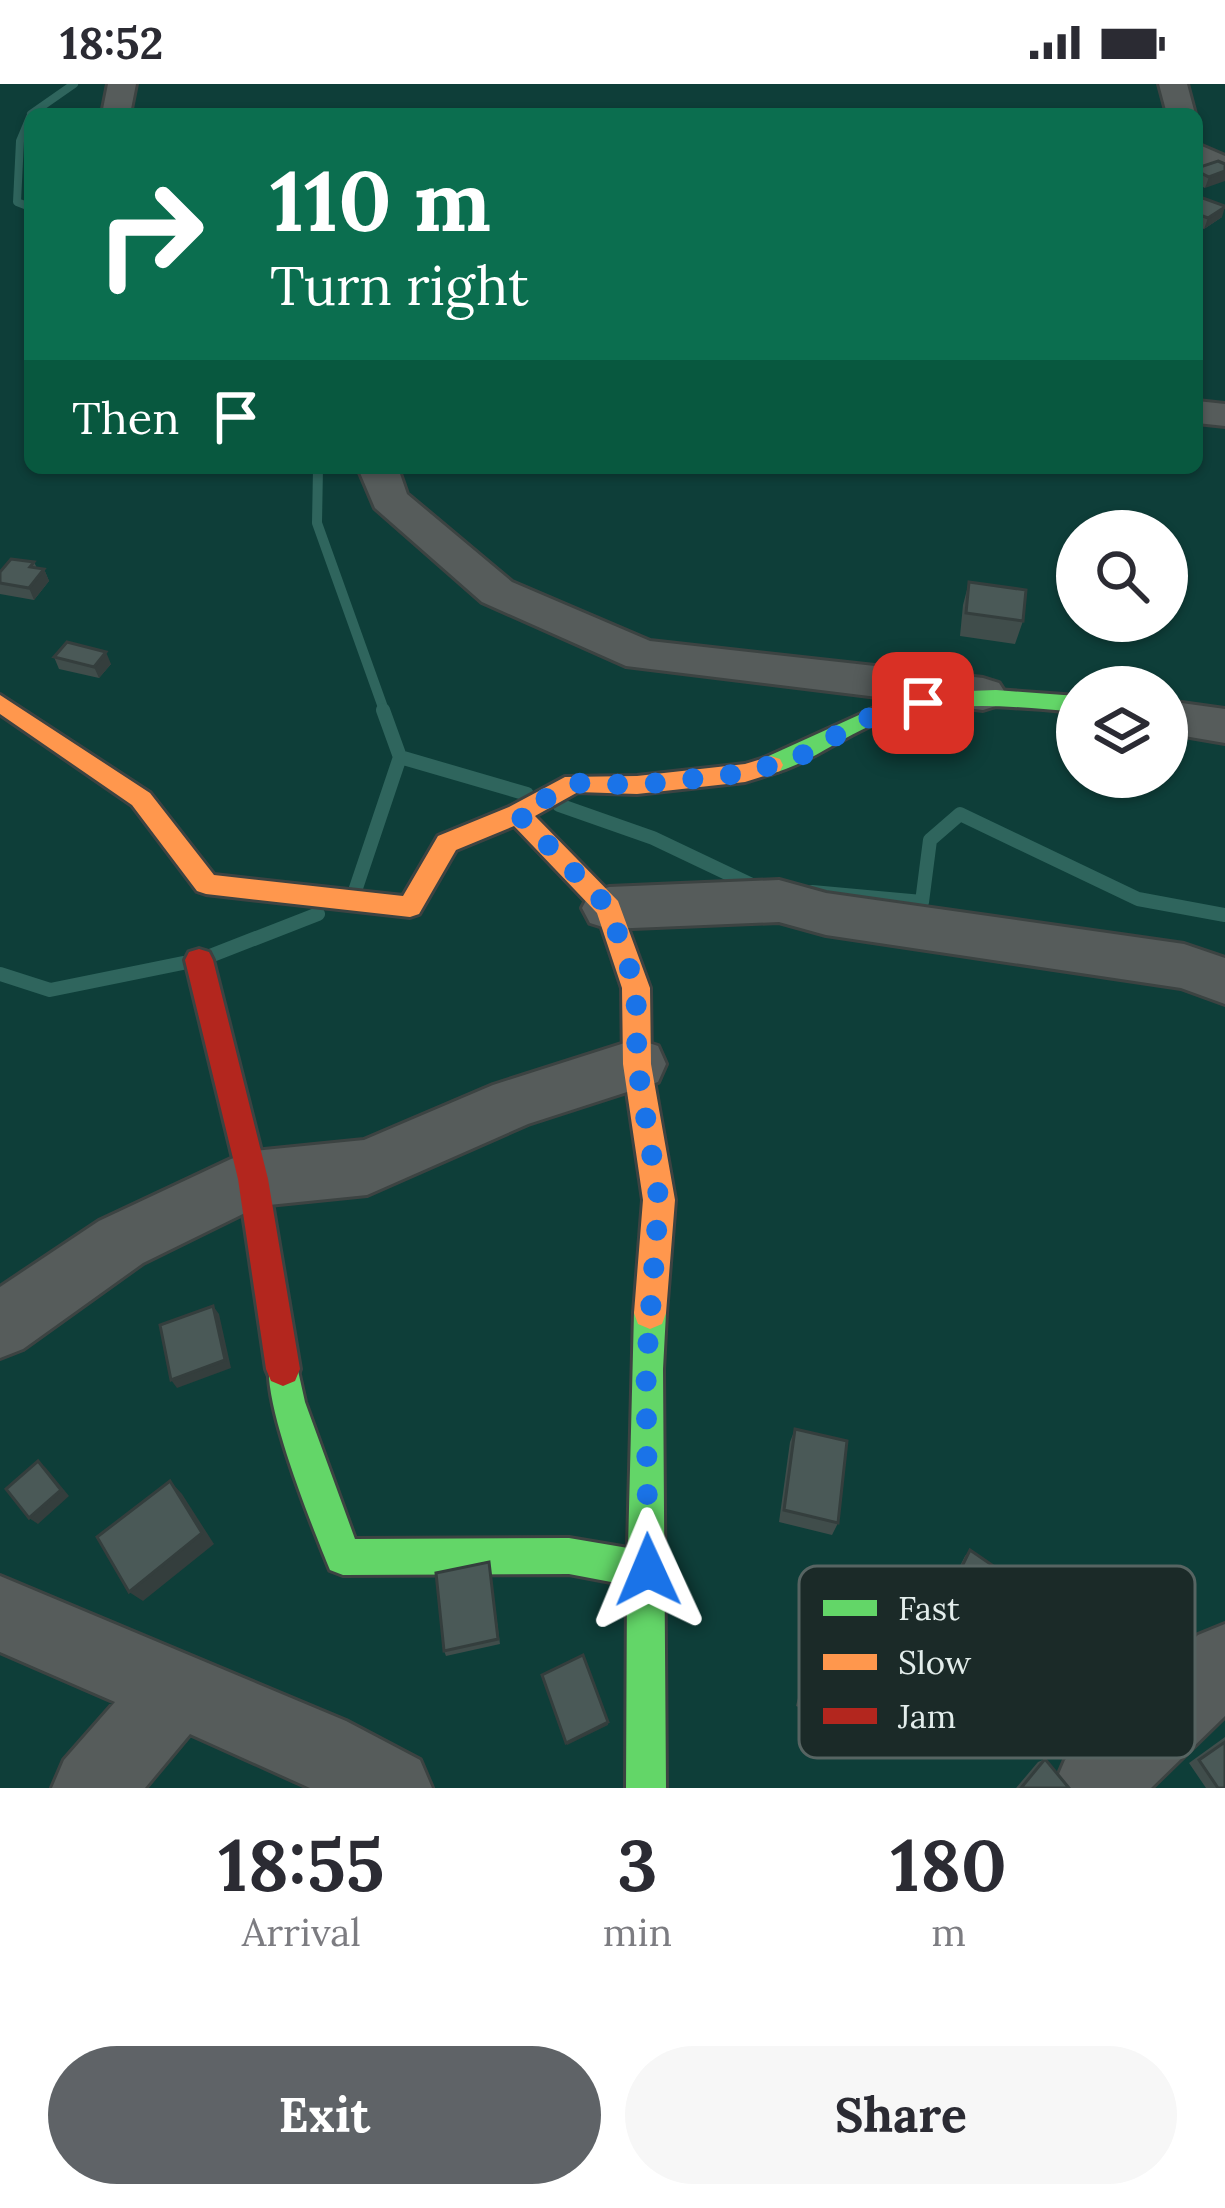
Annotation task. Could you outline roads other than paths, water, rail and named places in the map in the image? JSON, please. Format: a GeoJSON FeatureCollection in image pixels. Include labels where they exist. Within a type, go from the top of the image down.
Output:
{"type":"FeatureCollection","features":[{"type":"Feature","properties":{"kind":"street"},"geometry":{"type":"LineString","coordinates":[[380,474],[389,499],[496,592],[642,655],[1056,702]]}},
{"type":"Feature","properties":{"kind":"street"},"geometry":{"type":"LineString","coordinates":[[0,704],[141,799],[206,884],[410,907],[447,843],[518,814],[574,783],[638,785],[745,773],[799,757],[865,719],[923,703],[991,695]]}},
{"type":"Feature","properties":{"kind":"street"},"geometry":{"type":"LineString","coordinates":[[1188,720],[1225,726]]}},
{"type":"Feature","properties":{"kind":"street"},"geometry":{"type":"LineString","coordinates":[[518,814],[609,908],[636,988],[637,1064],[659,1200],[646,1369],[646,1788]]}},
{"type":"Feature","properties":{"kind":"street"},"geometry":{"type":"LineString","coordinates":[[609,908],[779,901],[826,914],[1184,966],[1225,981]]}},
{"type":"Feature","properties":{"kind":"street"},"geometry":{"type":"LineString","coordinates":[[199,960],[253,1179],[288,1402],[343,1557],[568,1556],[648,1570]]}},
{"type":"Feature","properties":{"kind":"street"},"geometry":{"type":"LineString","coordinates":[[0,1326],[121,1242],[253,1179],[367,1167],[514,1103],[637,1064]]}},
{"type":"Feature","properties":{"kind":"street"},"geometry":{"type":"LineString","coordinates":[[0,1614],[318,1749],[392,1788]]}},
{"type":"Feature","properties":{"kind":"street"},"geometry":{"type":"LineString","coordinates":[[1195,1691],[1225,1662]]}},
{"type":"Feature","properties":{"kind":"street"},"geometry":{"type":"LineString","coordinates":[[92,1788],[178,1690]]}},
{"type":"Feature","properties":{"kind":"street"},"geometry":{"type":"LineString","coordinates":[[1093,1788],[1124,1758]]}},
{"type":"Feature","properties":{"kind":"waterway"},"geometry":{"type":"LineString","coordinates":[[40,108],[74,84]]}},
{"type":"Feature","properties":{"kind":"waterway"},"geometry":{"type":"LineString","coordinates":[[24,131],[17,202],[24,205]]}},
{"type":"Feature","properties":{"kind":"waterway"},"geometry":{"type":"LineString","coordinates":[[318,474],[317,523],[385,713]]}},
{"type":"Feature","properties":{"kind":"waterway"},"geometry":{"type":"LineString","coordinates":[[383,710],[400,757]]}},
{"type":"Feature","properties":{"kind":"waterway"},"geometry":{"type":"LineString","coordinates":[[355,891],[400,757]]}},
{"type":"Feature","properties":{"kind":"waterway"},"geometry":{"type":"LineString","coordinates":[[400,757],[527,794]]}},
{"type":"Feature","properties":{"kind":"waterway"},"geometry":{"type":"LineString","coordinates":[[559,805],[653,838],[754,886]]}},
{"type":"Feature","properties":{"kind":"waterway"},"geometry":{"type":"LineString","coordinates":[[812,892],[922,902],[930,840],[960,814],[1138,899],[1225,915]]}},
{"type":"Feature","properties":{"kind":"waterway"},"geometry":{"type":"LineString","coordinates":[[210,956],[318,914]]}},
{"type":"Feature","properties":{"kind":"waterway"},"geometry":{"type":"LineString","coordinates":[[0,974],[50,990],[183,963]]}}]}
